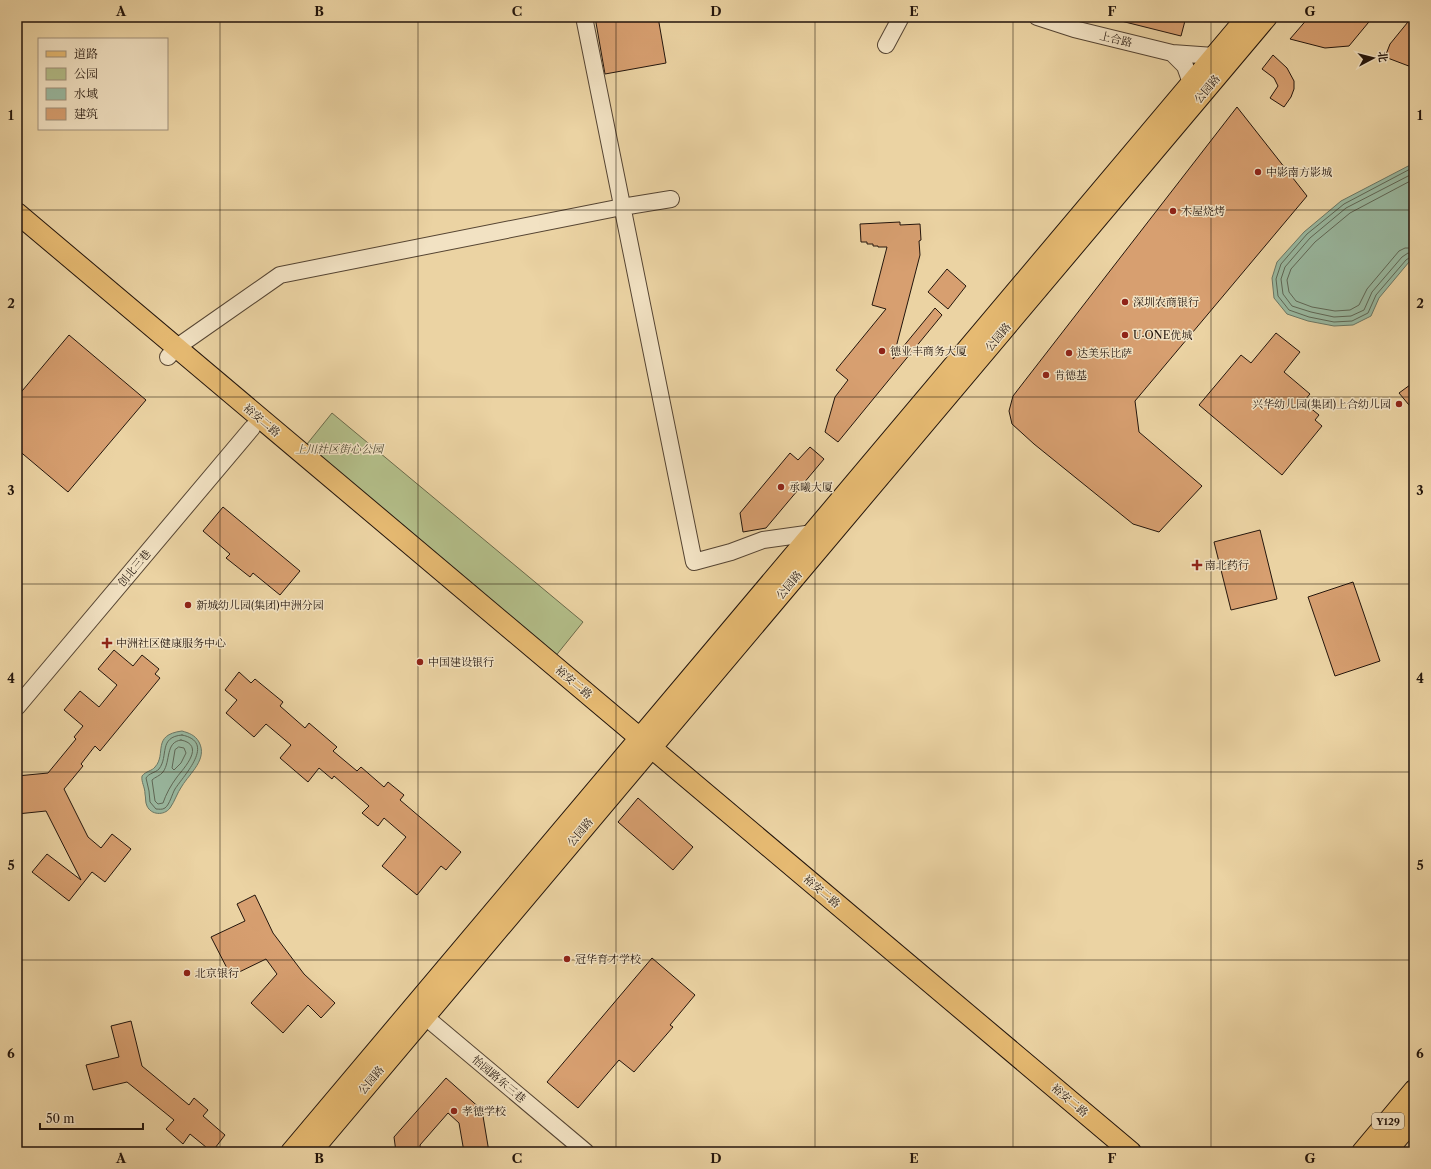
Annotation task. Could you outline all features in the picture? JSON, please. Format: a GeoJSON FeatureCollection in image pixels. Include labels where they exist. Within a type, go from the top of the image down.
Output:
{"type":"FeatureCollection","features":[{"type":"Feature","properties":{"kind":"main road","name":"公园路"},"geometry":{"type":"LineString","coordinates":[[641,748],[813,533],[1247,17]]}},
{"type":"Feature","properties":{"kind":"main road","name":"公园路"},"geometry":{"type":"LineString","coordinates":[[291,1152],[419,1011],[641,748],[1267,17]]}},
{"type":"Feature","properties":{"kind":"main road","name":"裕安二路"},"geometry":{"type":"LineString","coordinates":[[17,213],[172,352],[252,428],[1131,1152]]}},
{"type":"Feature","properties":{"kind":"main road","name":"裕安二路"},"geometry":{"type":"LineString","coordinates":[[17,230],[172,352],[641,748],[1111,1152]]}},
{"type":"Feature","properties":{"kind":"main road","name":"公园路"},"geometry":{"type":"LineString","coordinates":[[310,1152],[419,1011]]}},
{"type":"Feature","properties":{"kind":"main road","name":"Y129"},"geometry":{"type":"LineString","coordinates":[[1362,1152],[1414,1090]]}},
{"type":"Feature","properties":{"kind":"main road"},"geometry":{"type":"LineString","coordinates":[[1386,1152],[1414,1119]]}},
{"type":"Feature","properties":{"kind":"street"},"geometry":{"type":"LineString","coordinates":[[584,17],[694,562],[731,552],[763,540],[813,533]]}},
{"type":"Feature","properties":{"kind":"street"},"geometry":{"type":"LineString","coordinates":[[886,45],[901,17]]}},
{"type":"Feature","properties":{"kind":"street","name":"上合路"},"geometry":{"type":"LineString","coordinates":[[1037,17],[1074,29],[1172,53],[1214,56]]}},
{"type":"Feature","properties":{"kind":"street"},"geometry":{"type":"LineString","coordinates":[[1172,53],[1185,66],[1191,83]]}},
{"type":"Feature","properties":{"kind":"street"},"geometry":{"type":"LineString","coordinates":[[172,352],[280,275],[622,207],[671,199]]}},
{"type":"Feature","properties":{"kind":"street","name":"创北三巷"},"geometry":{"type":"LineString","coordinates":[[17,707],[252,428]]}},
{"type":"Feature","properties":{"kind":"street","name":"怡园路东三巷"},"geometry":{"type":"LineString","coordinates":[[419,1011],[586,1152]]}},
{"type":"Feature","properties":{"kind":"green space","name":"上川社区街心公园"},"geometry":{"type":"Polygon","coordinates":[[[332,413],[583,622],[554,658],[303,449],[332,413]]]}},
{"type":"Feature","properties":{"kind":"water"},"geometry":{"type":"Polygon","coordinates":[[[1414,163],[1414,264],[1409,262],[1379,298],[1371,316],[1353,325],[1334,326],[1308,321],[1287,314],[1274,298],[1272,278],[1277,262],[1304,232],[1341,201],[1414,163]]]}},
{"type":"Feature","properties":{"kind":"water"},"geometry":{"type":"Polygon","coordinates":[[[182,731],[194,736],[199,742],[201,748],[200,760],[180,789],[170,808],[161,813],[154,813],[146,804],[142,776],[154,768],[158,762],[161,746],[166,736],[182,731]]]}},
{"type":"Feature","properties":{"kind":"building"},"geometry":{"type":"Polygon","coordinates":[[[595,17],[658,17],[666,63],[605,74],[595,17]]]}},
{"type":"Feature","properties":{"kind":"building"},"geometry":{"type":"Polygon","coordinates":[[[1122,17],[1186,17],[1181,36],[1121,21],[1122,17]]]}},
{"type":"Feature","properties":{"kind":"building"},"geometry":{"type":"Polygon","coordinates":[[[1309,17],[1373,17],[1349,46],[1325,48],[1290,39],[1309,17]]]}},
{"type":"Feature","properties":{"kind":"building"},"geometry":{"type":"Polygon","coordinates":[[[1412,17],[1414,17],[1414,68],[1385,57],[1390,44],[1412,17]]]}},
{"type":"Feature","properties":{"kind":"building"},"geometry":{"type":"Polygon","coordinates":[[[1273,55],[1287,68],[1294,81],[1294,89],[1291,97],[1284,107],[1270,98],[1278,86],[1274,78],[1262,69],[1273,55]]]}},
{"type":"Feature","properties":{"kind":"building","name":"U·ONE优城"},"geometry":{"type":"Polygon","coordinates":[[[1237,107],[1307,196],[1135,401],[1139,432],[1202,486],[1159,532],[1133,524],[1034,444],[1012,424],[1009,411],[1013,396],[1237,107]]]}},
{"type":"Feature","properties":{"kind":"building"},"geometry":{"type":"Polygon","coordinates":[[[900,222],[900,225],[920,224],[921,240],[919,241],[920,255],[893,359],[935,308],[942,315],[838,442],[825,432],[835,397],[848,380],[836,370],[886,309],[872,305],[887,247],[878,247],[873,246],[873,244],[867,244],[867,242],[861,242],[860,224],[900,222]]]}},
{"type":"Feature","properties":{"kind":"building"},"geometry":{"type":"Polygon","coordinates":[[[947,269],[966,286],[948,309],[928,292],[947,269]]]}},
{"type":"Feature","properties":{"kind":"building"},"geometry":{"type":"Polygon","coordinates":[[[1276,333],[1300,352],[1284,372],[1310,394],[1303,402],[1319,415],[1315,420],[1322,426],[1282,475],[1199,405],[1241,355],[1251,363],[1276,333]]]}},
{"type":"Feature","properties":{"kind":"building"},"geometry":{"type":"Polygon","coordinates":[[[69,335],[146,400],[68,492],[17,449],[17,397],[69,335]]]}},
{"type":"Feature","properties":{"kind":"building"},"geometry":{"type":"Polygon","coordinates":[[[1414,382],[1414,411],[1399,393],[1414,382]]]}},
{"type":"Feature","properties":{"kind":"building","name":"承曦大厦"},"geometry":{"type":"Polygon","coordinates":[[[810,447],[824,459],[766,528],[743,532],[740,513],[790,453],[798,460],[810,447]]]}},
{"type":"Feature","properties":{"kind":"building"},"geometry":{"type":"Polygon","coordinates":[[[223,507],[300,571],[280,595],[253,573],[250,577],[226,558],[230,554],[203,531],[223,507]]]}},
{"type":"Feature","properties":{"kind":"building"},"geometry":{"type":"Polygon","coordinates":[[[1260,530],[1277,599],[1231,610],[1214,542],[1260,530]]]}},
{"type":"Feature","properties":{"kind":"building"},"geometry":{"type":"Polygon","coordinates":[[[1353,582],[1380,661],[1335,676],[1308,597],[1353,582]]]}},
{"type":"Feature","properties":{"kind":"building"},"geometry":{"type":"Polygon","coordinates":[[[114,650],[133,666],[142,655],[159,669],[155,674],[160,678],[100,751],[95,746],[81,764],[83,766],[64,789],[88,837],[101,848],[112,834],[131,849],[105,882],[92,872],[69,901],[32,872],[47,854],[81,880],[46,811],[17,814],[17,776],[48,773],[76,739],[74,737],[83,726],[64,710],[80,691],[99,707],[117,685],[98,669],[114,650]]]}},
{"type":"Feature","properties":{"kind":"building"},"geometry":{"type":"Polygon","coordinates":[[[239,672],[251,683],[255,679],[283,702],[280,706],[305,728],[309,723],[337,747],[333,751],[357,771],[361,767],[384,787],[388,782],[404,795],[400,800],[461,852],[446,870],[441,866],[417,895],[382,866],[406,837],[384,818],[378,826],[362,813],[369,806],[334,776],[332,779],[319,768],[308,782],[280,758],[291,745],[266,724],[254,737],[226,713],[237,700],[225,690],[239,672]]]}},
{"type":"Feature","properties":{"kind":"building"},"geometry":{"type":"Polygon","coordinates":[[[638,798],[693,847],[673,870],[618,822],[638,798]]]}},
{"type":"Feature","properties":{"kind":"building"},"geometry":{"type":"Polygon","coordinates":[[[255,895],[273,933],[304,974],[335,1003],[321,1018],[308,1005],[283,1033],[251,1003],[277,974],[266,959],[231,976],[211,937],[245,921],[237,904],[255,895]]]}},
{"type":"Feature","properties":{"kind":"building"},"geometry":{"type":"Polygon","coordinates":[[[652,958],[695,995],[670,1025],[673,1027],[634,1072],[619,1060],[578,1108],[547,1082],[652,958]]]}},
{"type":"Feature","properties":{"kind":"building"},"geometry":{"type":"Polygon","coordinates":[[[131,1021],[142,1066],[189,1105],[194,1098],[208,1110],[203,1116],[225,1135],[212,1152],[190,1134],[183,1144],[166,1129],[174,1120],[127,1082],[93,1090],[86,1065],[119,1057],[111,1026],[131,1021]]]}},
{"type":"Feature","properties":{"kind":"building"},"geometry":{"type":"Polygon","coordinates":[[[446,1078],[482,1110],[489,1152],[464,1152],[459,1123],[448,1113],[420,1145],[421,1152],[396,1152],[394,1137],[446,1078]]]}},
{"type":"Feature","properties":{"kind":"place","name":"中影南方影城"},"geometry":{"type":"Point","coordinates":[1258,172]}},
{"type":"Feature","properties":{"kind":"place","name":"木屋烧烤"},"geometry":{"type":"Point","coordinates":[1173,211]}},
{"type":"Feature","properties":{"kind":"place","name":"深圳农商银行"},"geometry":{"type":"Point","coordinates":[1125,302]}},
{"type":"Feature","properties":{"kind":"place","name":"U·ONE优城"},"geometry":{"type":"Point","coordinates":[1125,335]}},
{"type":"Feature","properties":{"kind":"place","name":"德业丰商务大厦"},"geometry":{"type":"Point","coordinates":[882,351]}},
{"type":"Feature","properties":{"kind":"place","name":"达美乐比萨"},"geometry":{"type":"Point","coordinates":[1069,353]}},
{"type":"Feature","properties":{"kind":"place","name":"肯德基"},"geometry":{"type":"Point","coordinates":[1046,375]}},
{"type":"Feature","properties":{"kind":"place","name":"兴华幼儿园(集团)上合幼儿园"},"geometry":{"type":"Point","coordinates":[1399,404]}},
{"type":"Feature","properties":{"kind":"place","name":"承曦大厦"},"geometry":{"type":"Point","coordinates":[781,487]}},
{"type":"Feature","properties":{"kind":"place","name":"南北药行"},"geometry":{"type":"Point","coordinates":[1197,565]}},
{"type":"Feature","properties":{"kind":"place","name":"新城幼儿园(集团)中洲分园"},"geometry":{"type":"Point","coordinates":[188,605]}},
{"type":"Feature","properties":{"kind":"place","name":"中洲社区健康服务中心"},"geometry":{"type":"Point","coordinates":[107,643]}},
{"type":"Feature","properties":{"kind":"place","name":"中国建设银行"},"geometry":{"type":"Point","coordinates":[420,662]}},
{"type":"Feature","properties":{"kind":"place","name":"冠华育才学校"},"geometry":{"type":"Point","coordinates":[567,959]}},
{"type":"Feature","properties":{"kind":"place","name":"北京银行"},"geometry":{"type":"Point","coordinates":[187,973]}},
{"type":"Feature","properties":{"kind":"place","name":"孝德学校"},"geometry":{"type":"Point","coordinates":[454,1111]}}]}
